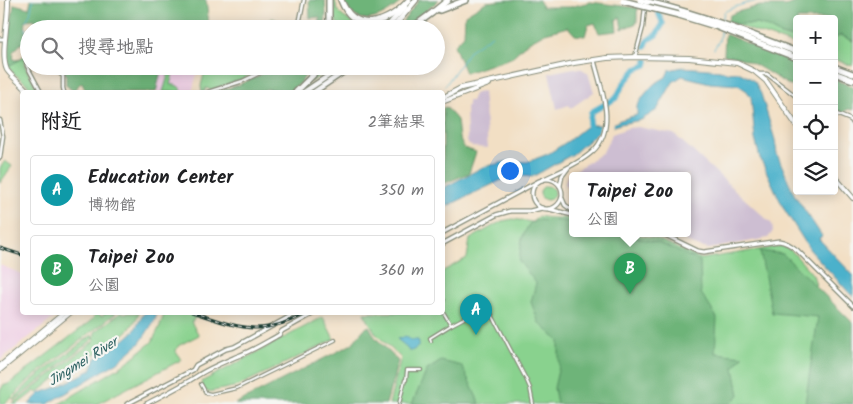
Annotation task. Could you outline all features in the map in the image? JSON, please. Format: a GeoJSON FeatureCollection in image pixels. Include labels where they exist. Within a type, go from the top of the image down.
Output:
{"type":"FeatureCollection","features":[{"type":"Feature","properties":{"kind":"highway"},"geometry":{"type":"LineString","coordinates":[[329,0],[329,20]]}},
{"type":"Feature","properties":{"kind":"highway"},"geometry":{"type":"LineString","coordinates":[[340,0],[349,14],[359,20]]}},
{"type":"Feature","properties":{"kind":"highway"},"geometry":{"type":"LineString","coordinates":[[380,20],[393,14],[410,0]]}},
{"type":"Feature","properties":{"kind":"highway"},"geometry":{"type":"LineString","coordinates":[[393,20],[410,0]]}},
{"type":"Feature","properties":{"kind":"highway"},"geometry":{"type":"LineString","coordinates":[[399,20],[416,0]]}},
{"type":"Feature","properties":{"kind":"highway"},"geometry":{"type":"LineString","coordinates":[[422,20],[448,0]]}},
{"type":"Feature","properties":{"kind":"highway"},"geometry":{"type":"LineString","coordinates":[[432,13],[466,0]]}},
{"type":"Feature","properties":{"kind":"highway"},"geometry":{"type":"LineString","coordinates":[[622,0],[736,28],[793,50]]}},
{"type":"Feature","properties":{"kind":"highway"},"geometry":{"type":"LineString","coordinates":[[644,0],[679,13]]}},
{"type":"Feature","properties":{"kind":"highway"},"geometry":{"type":"LineString","coordinates":[[714,23],[793,56]]}},
{"type":"Feature","properties":{"kind":"highway"},"geometry":{"type":"LineString","coordinates":[[838,68],[853,74]]}},
{"type":"Feature","properties":{"kind":"highway"},"geometry":{"type":"LineString","coordinates":[[838,74],[853,80]]}},
{"type":"Feature","properties":{"kind":"highway"},"geometry":{"type":"LineString","coordinates":[[298,90],[313,75]]}},
{"type":"Feature","properties":{"kind":"highway"},"geometry":{"type":"LineString","coordinates":[[308,90],[335,75]]}},
{"type":"Feature","properties":{"kind":"highway"},"geometry":{"type":"LineString","coordinates":[[317,90],[338,75]]}},
{"type":"Feature","properties":{"kind":"main road"},"geometry":{"type":"LineString","coordinates":[[8,0],[3,39],[5,66],[26,90]]}},
{"type":"Feature","properties":{"kind":"main road"},"geometry":{"type":"LineString","coordinates":[[445,99],[457,90],[466,87],[557,66],[594,60],[675,57],[734,63],[748,67],[770,86],[793,120]]}},
{"type":"Feature","properties":{"kind":"main road"},"geometry":{"type":"LineString","coordinates":[[445,100],[501,80]]}},
{"type":"Feature","properties":{"kind":"main road"},"geometry":{"type":"LineString","coordinates":[[466,87],[466,93]]}},
{"type":"Feature","properties":{"kind":"main road"},"geometry":{"type":"LineString","coordinates":[[838,181],[853,198]]}},
{"type":"Feature","properties":{"kind":"main road"},"geometry":{"type":"LineString","coordinates":[[0,366],[61,315]]}},
{"type":"Feature","properties":{"kind":"main road"},"geometry":{"type":"LineString","coordinates":[[0,370],[67,315]]}},
{"type":"Feature","properties":{"kind":"street"},"geometry":{"type":"LineString","coordinates":[[300,20],[304,0]]}},
{"type":"Feature","properties":{"kind":"street"},"geometry":{"type":"LineString","coordinates":[[635,57],[644,19],[644,0]]}},
{"type":"Feature","properties":{"kind":"street"},"geometry":{"type":"LineString","coordinates":[[445,231],[572,164],[588,155],[595,148],[601,140],[606,122],[605,106],[594,60]]}},
{"type":"Feature","properties":{"kind":"street"},"geometry":{"type":"LineString","coordinates":[[758,74],[767,74],[793,94]]}},
{"type":"Feature","properties":{"kind":"street"},"geometry":{"type":"LineString","coordinates":[[31,75],[40,90]]}},
{"type":"Feature","properties":{"kind":"street"},"geometry":{"type":"LineString","coordinates":[[62,75],[64,90]]}},
{"type":"Feature","properties":{"kind":"street"},"geometry":{"type":"LineString","coordinates":[[214,90],[254,75]]}},
{"type":"Feature","properties":{"kind":"street"},"geometry":{"type":"LineString","coordinates":[[838,115],[851,120],[853,123]]}},
{"type":"Feature","properties":{"kind":"street"},"geometry":{"type":"LineString","coordinates":[[0,120],[3,136],[0,158]]}},
{"type":"Feature","properties":{"kind":"street"},"geometry":{"type":"LineString","coordinates":[[569,208],[565,205],[560,187],[562,176],[572,164]]}},
{"type":"Feature","properties":{"kind":"street"},"geometry":{"type":"LineString","coordinates":[[560,187],[549,179],[540,181],[534,186],[532,196],[535,202],[544,208],[569,214]]}},
{"type":"Feature","properties":{"kind":"street"},"geometry":{"type":"LineString","coordinates":[[445,242],[496,215],[510,211],[530,211],[549,208],[556,206],[562,197]]}},
{"type":"Feature","properties":{"kind":"street"},"geometry":{"type":"LineString","coordinates":[[669,237],[704,252],[779,241],[787,243],[797,250],[853,306]]}},
{"type":"Feature","properties":{"kind":"street"},"geometry":{"type":"LineString","coordinates":[[431,341],[430,338],[485,306],[488,308],[526,379],[533,404]]}},
{"type":"Feature","properties":{"kind":"street"},"geometry":{"type":"LineString","coordinates":[[127,404],[193,370],[196,366],[226,349],[234,347],[293,315]]}},
{"type":"Feature","properties":{"kind":"street"},"geometry":{"type":"LineString","coordinates":[[146,404],[196,376],[279,335],[282,331],[311,315]]}},
{"type":"Feature","properties":{"kind":"street"},"geometry":{"type":"LineString","coordinates":[[445,315],[451,325]]}},
{"type":"Feature","properties":{"kind":"street"},"geometry":{"type":"LineString","coordinates":[[201,384],[206,393],[211,394],[237,388],[335,340]]}},
{"type":"Feature","properties":{"kind":"street"},"geometry":{"type":"LineString","coordinates":[[399,404],[407,370],[421,370]]}},
{"type":"Feature","properties":{"kind":"shaded area"},"geometry":{"type":"Polygon","coordinates":[[[574,68],[582,69],[588,73],[594,92],[571,108],[569,105],[557,109],[549,73],[574,68]]]}},
{"type":"Feature","properties":{"kind":"shaded area"},"geometry":{"type":"Polygon","coordinates":[[[160,75],[197,75],[193,90],[156,90],[160,75]]]}},
{"type":"Feature","properties":{"kind":"shaded area"},"geometry":{"type":"Polygon","coordinates":[[[483,91],[488,148],[473,147],[468,144],[467,140],[466,107],[474,94],[483,91]]]}},
{"type":"Feature","properties":{"kind":"shaded area"},"geometry":{"type":"Polygon","coordinates":[[[638,127],[674,134],[772,224],[773,231],[768,238],[709,249],[691,244],[681,237],[691,237],[691,172],[573,172],[603,152],[612,134],[628,128],[638,127]]]}},
{"type":"Feature","properties":{"kind":"shaded area"},"geometry":{"type":"Polygon","coordinates":[[[569,175],[569,187],[565,184],[569,175]]]}},
{"type":"Feature","properties":{"kind":"shaded area"},"geometry":{"type":"Polygon","coordinates":[[[0,265],[20,273],[20,315],[54,315],[55,317],[0,360],[0,265]]]}},
{"type":"Feature","properties":{"kind":"green space"},"geometry":{"type":"Polygon","coordinates":[[[31,0],[206,0],[208,20],[20,20],[20,45],[12,53],[14,54],[13,59],[20,60],[8,66],[6,55],[14,4],[29,8],[31,0]]]}},
{"type":"Feature","properties":{"kind":"green space"},"geometry":{"type":"Polygon","coordinates":[[[309,0],[325,0],[326,20],[320,20],[319,17],[310,18],[309,0]]]}},
{"type":"Feature","properties":{"kind":"green space"},"geometry":{"type":"Polygon","coordinates":[[[331,0],[335,0],[337,9],[342,16],[348,20],[336,20],[332,13],[331,0]]]}},
{"type":"Feature","properties":{"kind":"green space"},"geometry":{"type":"Polygon","coordinates":[[[342,0],[403,0],[384,14],[369,19],[362,19],[347,9],[342,0]]]}},
{"type":"Feature","properties":{"kind":"green space"},"geometry":{"type":"Polygon","coordinates":[[[419,0],[439,0],[416,20],[404,20],[419,0]]]}},
{"type":"Feature","properties":{"kind":"green space"},"geometry":{"type":"Polygon","coordinates":[[[539,0],[542,7],[570,7],[590,2],[639,8],[637,11],[637,23],[622,29],[620,17],[616,20],[617,31],[599,33],[595,23],[588,25],[585,36],[575,35],[568,27],[545,33],[527,43],[511,58],[465,73],[454,45],[464,35],[465,15],[486,2],[539,0]]]}},
{"type":"Feature","properties":{"kind":"green space"},"geometry":{"type":"Polygon","coordinates":[[[805,0],[853,0],[853,41],[841,35],[838,37],[838,15],[793,15],[793,38],[781,35],[757,24],[727,22],[730,15],[737,12],[760,6],[785,6],[805,0]]]}},
{"type":"Feature","properties":{"kind":"green space"},"geometry":{"type":"Polygon","coordinates":[[[727,22],[764,26],[781,35],[793,38],[793,45],[727,22]]]}},
{"type":"Feature","properties":{"kind":"green space"},"geometry":{"type":"Polygon","coordinates":[[[725,34],[793,62],[793,87],[753,64],[724,55],[725,34]]]}},
{"type":"Feature","properties":{"kind":"green space"},"geometry":{"type":"Polygon","coordinates":[[[841,35],[853,41],[852,66],[838,61],[838,37],[841,35]]]}},
{"type":"Feature","properties":{"kind":"green space"},"geometry":{"type":"Polygon","coordinates":[[[20,60],[20,75],[30,75],[38,90],[31,90],[8,66],[20,60]]]}},
{"type":"Feature","properties":{"kind":"green space"},"geometry":{"type":"Polygon","coordinates":[[[66,75],[160,75],[156,90],[85,90],[82,82],[72,90],[66,85],[66,75]]]}},
{"type":"Feature","properties":{"kind":"green space"},"geometry":{"type":"Polygon","coordinates":[[[168,75],[172,75],[170,85],[178,86],[181,90],[164,90],[168,75]]]}},
{"type":"Feature","properties":{"kind":"green space"},"geometry":{"type":"Polygon","coordinates":[[[204,75],[251,75],[210,90],[207,88],[202,90],[204,75]]]}},
{"type":"Feature","properties":{"kind":"green space"},"geometry":{"type":"Polygon","coordinates":[[[260,75],[306,75],[300,84],[291,90],[222,90],[260,75]]]}},
{"type":"Feature","properties":{"kind":"green space"},"geometry":{"type":"Polygon","coordinates":[[[315,75],[321,75],[310,83],[315,75]]]}},
{"type":"Feature","properties":{"kind":"green space"},"geometry":{"type":"Polygon","coordinates":[[[838,81],[853,87],[853,110],[848,109],[843,113],[838,110],[838,81]]]}},
{"type":"Feature","properties":{"kind":"green space"},"geometry":{"type":"Polygon","coordinates":[[[445,107],[457,120],[459,138],[464,148],[476,152],[469,173],[445,183],[445,107]]]}},
{"type":"Feature","properties":{"kind":"green space"},"geometry":{"type":"Polygon","coordinates":[[[5,161],[12,166],[0,183],[0,168],[5,161]]]}},
{"type":"Feature","properties":{"kind":"green space"},"geometry":{"type":"Polygon","coordinates":[[[544,186],[550,186],[554,193],[550,200],[544,200],[540,196],[540,190],[544,186]]]}},
{"type":"Feature","properties":{"kind":"green space"},"geometry":{"type":"Polygon","coordinates":[[[538,216],[569,219],[569,237],[648,237],[701,259],[782,246],[792,251],[813,275],[853,404],[389,404],[401,358],[376,334],[365,315],[445,315],[445,270],[467,258],[470,239],[502,221],[513,219],[532,222],[538,216]]]}},
{"type":"Feature","properties":{"kind":"green space"},"geometry":{"type":"Polygon","coordinates":[[[538,220],[569,222],[569,237],[635,237],[657,242],[700,261],[701,293],[717,318],[715,353],[743,356],[734,367],[739,395],[730,404],[557,404],[554,388],[559,366],[559,341],[539,323],[531,302],[536,283],[519,261],[522,238],[529,224],[538,220]]]}},
{"type":"Feature","properties":{"kind":"green space"},"geometry":{"type":"Polygon","coordinates":[[[760,251],[783,254],[853,323],[853,404],[805,404],[818,317],[772,313],[760,251]]]}},
{"type":"Feature","properties":{"kind":"green space"},"geometry":{"type":"Polygon","coordinates":[[[94,315],[113,315],[29,380],[13,397],[4,404],[0,404],[0,391],[4,384],[10,383],[93,319],[94,315]]]}},
{"type":"Feature","properties":{"kind":"green space"},"geometry":{"type":"Polygon","coordinates":[[[117,315],[138,315],[128,330],[113,343],[78,364],[71,366],[37,393],[35,391],[18,404],[13,404],[94,341],[95,332],[117,315]]]}},
{"type":"Feature","properties":{"kind":"green space"},"geometry":{"type":"Polygon","coordinates":[[[164,315],[201,315],[191,322],[199,335],[178,346],[175,350],[181,360],[97,404],[59,404],[122,366],[152,342],[164,315]]]}},
{"type":"Feature","properties":{"kind":"green space"},"geometry":{"type":"Polygon","coordinates":[[[323,317],[334,339],[238,386],[209,392],[205,391],[201,382],[323,317]]]}},
{"type":"Feature","properties":{"kind":"green space"},"geometry":{"type":"Polygon","coordinates":[[[369,326],[375,337],[398,361],[386,404],[235,404],[352,344],[364,329],[369,326]]]}},
{"type":"Feature","properties":{"kind":"green space"},"geometry":{"type":"Polygon","coordinates":[[[92,335],[92,340],[13,400],[31,381],[92,335]]]}},
{"type":"Feature","properties":{"kind":"green space"},"geometry":{"type":"Polygon","coordinates":[[[441,361],[462,366],[480,404],[412,404],[427,370],[441,361]]]}},
{"type":"Feature","properties":{"kind":"water"},"geometry":{"type":"Polygon","coordinates":[[[683,67],[720,70],[728,73],[738,72],[755,82],[761,94],[775,140],[777,154],[793,195],[822,236],[819,239],[853,275],[853,297],[810,250],[784,209],[760,158],[755,139],[751,97],[747,91],[738,85],[710,83],[682,76],[673,82],[657,110],[641,120],[620,124],[598,132],[573,154],[532,177],[512,175],[445,207],[445,187],[483,167],[510,161],[527,162],[548,154],[589,124],[611,125],[637,115],[637,106],[645,94],[654,84],[666,77],[669,70],[683,67]]]}},
{"type":"Feature","properties":{"kind":"water"},"geometry":{"type":"Polygon","coordinates":[[[143,315],[156,315],[140,343],[118,362],[48,404],[29,404],[40,393],[60,386],[91,370],[96,358],[119,344],[134,331],[143,315]]]}},
{"type":"Feature","properties":{"kind":"water"},"geometry":{"type":"Polygon","coordinates":[[[405,336],[411,340],[418,340],[419,346],[409,351],[397,339],[405,336]]]}},
{"type":"Feature","properties":{"kind":"pier"},"geometry":{"type":"Polygon","coordinates":[[[614,121],[612,130],[599,134],[597,137],[601,123],[614,121]]]}},
{"type":"Feature","properties":{"kind":"waterway"},"geometry":{"type":"LineString","coordinates":[[27,20],[33,0]]}},
{"type":"Feature","properties":{"kind":"waterway"},"geometry":{"type":"LineString","coordinates":[[645,47],[648,40],[656,35],[663,24],[653,0]]}},
{"type":"Feature","properties":{"kind":"waterway"},"geometry":{"type":"LineString","coordinates":[[722,21],[724,12],[750,2],[787,0]]}},
{"type":"Feature","properties":{"kind":"waterway"},"geometry":{"type":"LineString","coordinates":[[714,49],[719,41],[721,30]]}},
{"type":"Feature","properties":{"kind":"waterway"},"geometry":{"type":"LineString","coordinates":[[445,86],[470,50],[492,35]]}},
{"type":"Feature","properties":{"kind":"waterway"},"geometry":{"type":"LineString","coordinates":[[588,130],[591,113],[616,98],[624,83],[636,69],[646,65],[647,61]]}},
{"type":"Feature","properties":{"kind":"railway"},"geometry":{"type":"LineString","coordinates":[[0,248],[20,254]]}},
{"type":"Feature","properties":{"kind":"railway"},"geometry":{"type":"LineString","coordinates":[[202,315],[250,328],[277,325],[303,315]]}},
{"type":"Feature","properties":{"kind":"place","name":"Taipei Zoo"},"geometry":{"type":"Point","coordinates":[630,294]}},
{"type":"Feature","properties":{"kind":"place","name":"Education Center"},"geometry":{"type":"Point","coordinates":[476,335]}},
{"type":"Feature","properties":{"kind":"water label","name":"Jingmei River"},"geometry":{"type":"Point","coordinates":[83,362]}}]}
